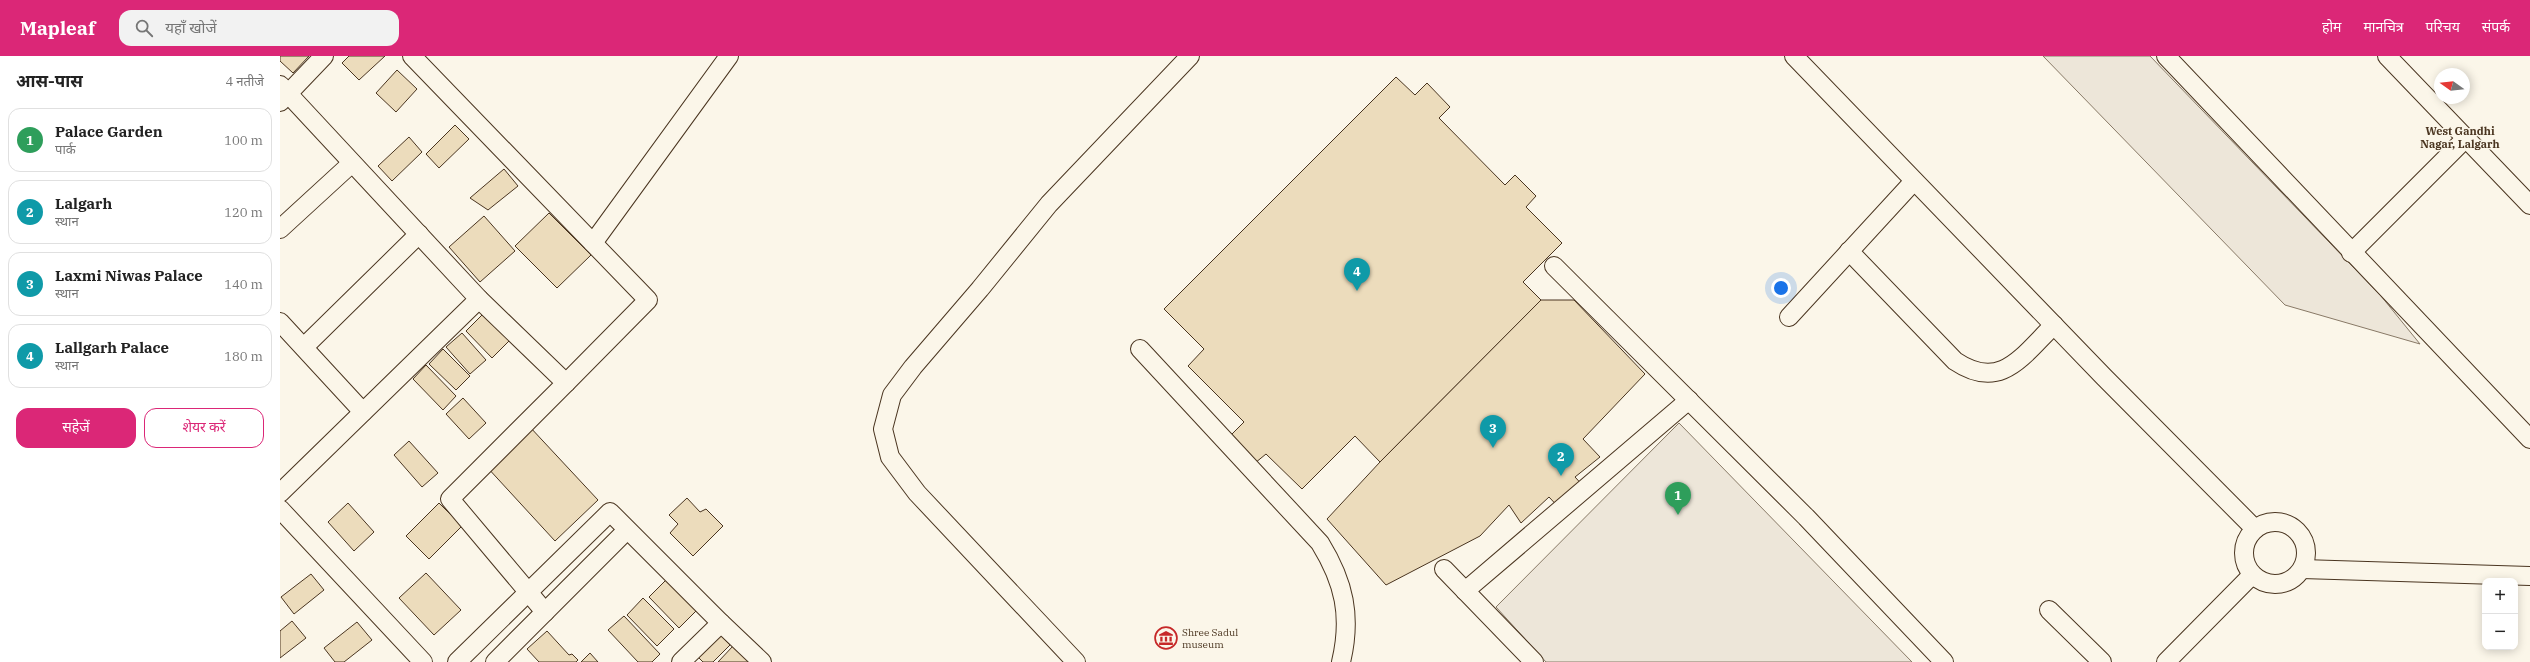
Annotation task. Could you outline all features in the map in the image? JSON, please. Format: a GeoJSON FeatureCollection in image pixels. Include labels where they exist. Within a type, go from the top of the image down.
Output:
{"type":"FeatureCollection","features":[{"type":"Feature","properties":{"kind":"street"},"geometry":{"type":"LineString","coordinates":[[324,56],[283,94],[352,163],[479,299],[566,383]]}},
{"type":"Feature","properties":{"kind":"street"},"geometry":{"type":"LineString","coordinates":[[412,56],[648,300],[450,500],[545,612]]}},
{"type":"Feature","properties":{"kind":"street"},"geometry":{"type":"LineString","coordinates":[[593,244],[729,56]]}},
{"type":"Feature","properties":{"kind":"street"},"geometry":{"type":"LineString","coordinates":[[1076,662],[917,493],[890,457],[883,429],[892,395],[913,367],[980,290],[1050,204],[1190,56]]}},
{"type":"Feature","properties":{"kind":"street"},"geometry":{"type":"LineString","coordinates":[[1794,56],[2054,325],[2255,529]]}},
{"type":"Feature","properties":{"kind":"street"},"geometry":{"type":"LineString","coordinates":[[2166,56],[2351,253],[2530,439]]}},
{"type":"Feature","properties":{"kind":"street"},"geometry":{"type":"LineString","coordinates":[[2387,56],[2466,138],[2528,199]]}},
{"type":"Feature","properties":{"kind":"street"},"geometry":{"type":"LineString","coordinates":[[2351,253],[2466,138]]}},
{"type":"Feature","properties":{"kind":"street"},"geometry":{"type":"LineString","coordinates":[[280,229],[352,163]]}},
{"type":"Feature","properties":{"kind":"street"},"geometry":{"type":"LineString","coordinates":[[1789,317],[1914,181]]}},
{"type":"Feature","properties":{"kind":"street"},"geometry":{"type":"LineString","coordinates":[[304,347],[419,234]]}},
{"type":"Feature","properties":{"kind":"street"},"geometry":{"type":"LineString","coordinates":[[1849,251],[1955,361],[1970,371],[1984,375],[2000,371],[2015,363],[2054,325]]}},
{"type":"Feature","properties":{"kind":"street"},"geometry":{"type":"LineString","coordinates":[[1554,266],[1806,517],[1944,662]]}},
{"type":"Feature","properties":{"kind":"street"},"geometry":{"type":"LineString","coordinates":[[280,493],[479,299]]}},
{"type":"Feature","properties":{"kind":"street"},"geometry":{"type":"LineString","coordinates":[[280,322],[363,412]]}},
{"type":"Feature","properties":{"kind":"street"},"geometry":{"type":"LineString","coordinates":[[1140,349],[1320,543],[1334,566],[1342,588],[1347,618],[1341,662]]}},
{"type":"Feature","properties":{"kind":"street"},"geometry":{"type":"LineString","coordinates":[[1465,591],[1688,400]]}},
{"type":"Feature","properties":{"kind":"street"},"geometry":{"type":"LineString","coordinates":[[280,509],[423,662]]}},
{"type":"Feature","properties":{"kind":"street"},"geometry":{"type":"LineString","coordinates":[[457,662],[610,512],[762,662]]}},
{"type":"Feature","properties":{"kind":"street"},"geometry":{"type":"LineString","coordinates":[[2275,522],[2286,524],[2296,529],[2306,548],[2306,559],[2302,569],[2296,577],[2279,585],[2265,583],[2252,575],[2244,558],[2244,547],[2248,537],[2255,529],[2265,523],[2275,522]]}},
{"type":"Feature","properties":{"kind":"street"},"geometry":{"type":"LineString","coordinates":[[495,662],[628,530]]}},
{"type":"Feature","properties":{"kind":"street"},"geometry":{"type":"LineString","coordinates":[[1444,569],[1534,662]]}},
{"type":"Feature","properties":{"kind":"street"},"geometry":{"type":"LineString","coordinates":[[2302,569],[2530,576]]}},
{"type":"Feature","properties":{"kind":"street"},"geometry":{"type":"LineString","coordinates":[[2166,662],[2252,575]]}},
{"type":"Feature","properties":{"kind":"street"},"geometry":{"type":"LineString","coordinates":[[2049,610],[2102,662]]}},
{"type":"Feature","properties":{"kind":"street"},"geometry":{"type":"LineString","coordinates":[[681,662],[721,623]]}},
{"type":"Feature","properties":{"kind":"shaded area"},"geometry":{"type":"Polygon","coordinates":[[[2043,56],[2150,56],[2381,296],[2420,344],[2285,305],[2043,56]]]}},
{"type":"Feature","properties":{"kind":"shaded area"},"geometry":{"type":"Polygon","coordinates":[[[1679,423],[1912,662],[1546,662],[1496,607],[1679,423]]]}},
{"type":"Feature","properties":{"kind":"building"},"geometry":{"type":"Polygon","coordinates":[[[280,56],[309,56],[293,73],[280,61],[280,56]]]}},
{"type":"Feature","properties":{"kind":"building"},"geometry":{"type":"Polygon","coordinates":[[[349,56],[385,56],[359,80],[342,63],[349,56]]]}},
{"type":"Feature","properties":{"kind":"building"},"geometry":{"type":"Polygon","coordinates":[[[397,70],[417,89],[396,112],[376,93],[397,70]]]}},
{"type":"Feature","properties":{"kind":"building"},"geometry":{"type":"Polygon","coordinates":[[[1396,77],[1415,95],[1427,83],[1450,107],[1439,118],[1505,185],[1515,175],[1536,196],[1526,207],[1562,243],[1523,282],[1541,300],[1380,462],[1355,436],[1302,489],[1266,454],[1255,463],[1229,437],[1244,422],[1188,366],[1204,349],[1164,309],[1396,77]]]}},
{"type":"Feature","properties":{"kind":"building"},"geometry":{"type":"Polygon","coordinates":[[[455,125],[469,139],[439,168],[426,154],[455,125]]]}},
{"type":"Feature","properties":{"kind":"building"},"geometry":{"type":"Polygon","coordinates":[[[409,137],[422,152],[392,181],[378,166],[409,137]]]}},
{"type":"Feature","properties":{"kind":"building"},"geometry":{"type":"Polygon","coordinates":[[[504,169],[518,186],[488,210],[470,198],[504,169]]]}},
{"type":"Feature","properties":{"kind":"building"},"geometry":{"type":"Polygon","coordinates":[[[549,213],[591,255],[557,288],[515,246],[549,213]]]}},
{"type":"Feature","properties":{"kind":"building"},"geometry":{"type":"Polygon","coordinates":[[[484,216],[515,251],[480,282],[449,247],[484,216]]]}},
{"type":"Feature","properties":{"kind":"building"},"geometry":{"type":"Polygon","coordinates":[[[1541,300],[1574,300],[1645,374],[1583,439],[1600,457],[1575,477],[1587,490],[1564,513],[1549,497],[1521,523],[1509,505],[1480,536],[1386,585],[1327,519],[1380,462],[1541,300]]]}},
{"type":"Feature","properties":{"kind":"building"},"geometry":{"type":"Polygon","coordinates":[[[483,314],[509,341],[492,358],[466,331],[483,314]]]}},
{"type":"Feature","properties":{"kind":"building"},"geometry":{"type":"Polygon","coordinates":[[[462,333],[486,360],[470,374],[446,347],[462,333]]]}},
{"type":"Feature","properties":{"kind":"building"},"geometry":{"type":"Polygon","coordinates":[[[443,349],[470,376],[456,390],[429,364],[443,349]]]}},
{"type":"Feature","properties":{"kind":"building"},"geometry":{"type":"Polygon","coordinates":[[[426,365],[456,396],[443,410],[413,379],[426,365]]]}},
{"type":"Feature","properties":{"kind":"building"},"geometry":{"type":"Polygon","coordinates":[[[463,398],[486,423],[469,439],[446,414],[463,398]]]}},
{"type":"Feature","properties":{"kind":"building"},"geometry":{"type":"Polygon","coordinates":[[[529,426],[598,500],[555,541],[486,466],[529,426]]]}},
{"type":"Feature","properties":{"kind":"building"},"geometry":{"type":"Polygon","coordinates":[[[409,441],[438,473],[422,487],[394,455],[409,441]]]}},
{"type":"Feature","properties":{"kind":"building"},"geometry":{"type":"Polygon","coordinates":[[[687,498],[700,512],[706,509],[723,526],[693,556],[670,533],[678,524],[669,515],[687,498]]]}},
{"type":"Feature","properties":{"kind":"building"},"geometry":{"type":"Polygon","coordinates":[[[348,503],[374,532],[354,551],[328,522],[348,503]]]}},
{"type":"Feature","properties":{"kind":"building"},"geometry":{"type":"Polygon","coordinates":[[[439,503],[462,526],[429,559],[406,536],[439,503]]]}},
{"type":"Feature","properties":{"kind":"building"},"geometry":{"type":"Polygon","coordinates":[[[426,573],[461,610],[434,635],[399,598],[426,573]]]}},
{"type":"Feature","properties":{"kind":"building"},"geometry":{"type":"Polygon","coordinates":[[[311,574],[324,590],[294,614],[281,597],[311,574]]]}},
{"type":"Feature","properties":{"kind":"building"},"geometry":{"type":"Polygon","coordinates":[[[667,579],[697,610],[679,628],[649,597],[667,579]]]}},
{"type":"Feature","properties":{"kind":"building"},"geometry":{"type":"Polygon","coordinates":[[[643,598],[674,629],[657,646],[627,615],[643,598]]]}},
{"type":"Feature","properties":{"kind":"building"},"geometry":{"type":"Polygon","coordinates":[[[624,616],[660,654],[652,662],[638,662],[608,630],[624,616]]]}},
{"type":"Feature","properties":{"kind":"building"},"geometry":{"type":"Polygon","coordinates":[[[292,621],[306,638],[280,658],[280,631],[292,621]]]}},
{"type":"Feature","properties":{"kind":"building"},"geometry":{"type":"Polygon","coordinates":[[[357,622],[372,640],[344,662],[335,662],[324,648],[357,622]]]}},
{"type":"Feature","properties":{"kind":"building"},"geometry":{"type":"Polygon","coordinates":[[[547,631],[569,655],[572,654],[578,660],[576,662],[539,662],[527,649],[547,631]]]}},
{"type":"Feature","properties":{"kind":"building"},"geometry":{"type":"Polygon","coordinates":[[[717,632],[730,645],[713,662],[703,662],[695,654],[717,632]]]}},
{"type":"Feature","properties":{"kind":"building"},"geometry":{"type":"Polygon","coordinates":[[[733,646],[749,662],[718,662],[733,646]]]}},
{"type":"Feature","properties":{"kind":"building"},"geometry":{"type":"Polygon","coordinates":[[[590,653],[598,662],[581,662],[590,653]]]}},
{"type":"Feature","properties":{"kind":"place","name":"Lallgarh Palace"},"geometry":{"type":"Point","coordinates":[1357,291]}},
{"type":"Feature","properties":{"kind":"place","name":"Laxmi Niwas Palace"},"geometry":{"type":"Point","coordinates":[1493,448]}},
{"type":"Feature","properties":{"kind":"place","name":"Lalgarh"},"geometry":{"type":"Point","coordinates":[1561,476]}},
{"type":"Feature","properties":{"kind":"place","name":"Palace Garden"},"geometry":{"type":"Point","coordinates":[1678,515]}},
{"type":"Feature","properties":{"kind":"place","name":"Shree Sadul museum"},"geometry":{"type":"Point","coordinates":[1166,638]}},
{"type":"Feature","properties":{"kind":"district","name":"West Gandhi Nagar, Lalgarh"},"geometry":{"type":"Point","coordinates":[2460,137]}}]}
